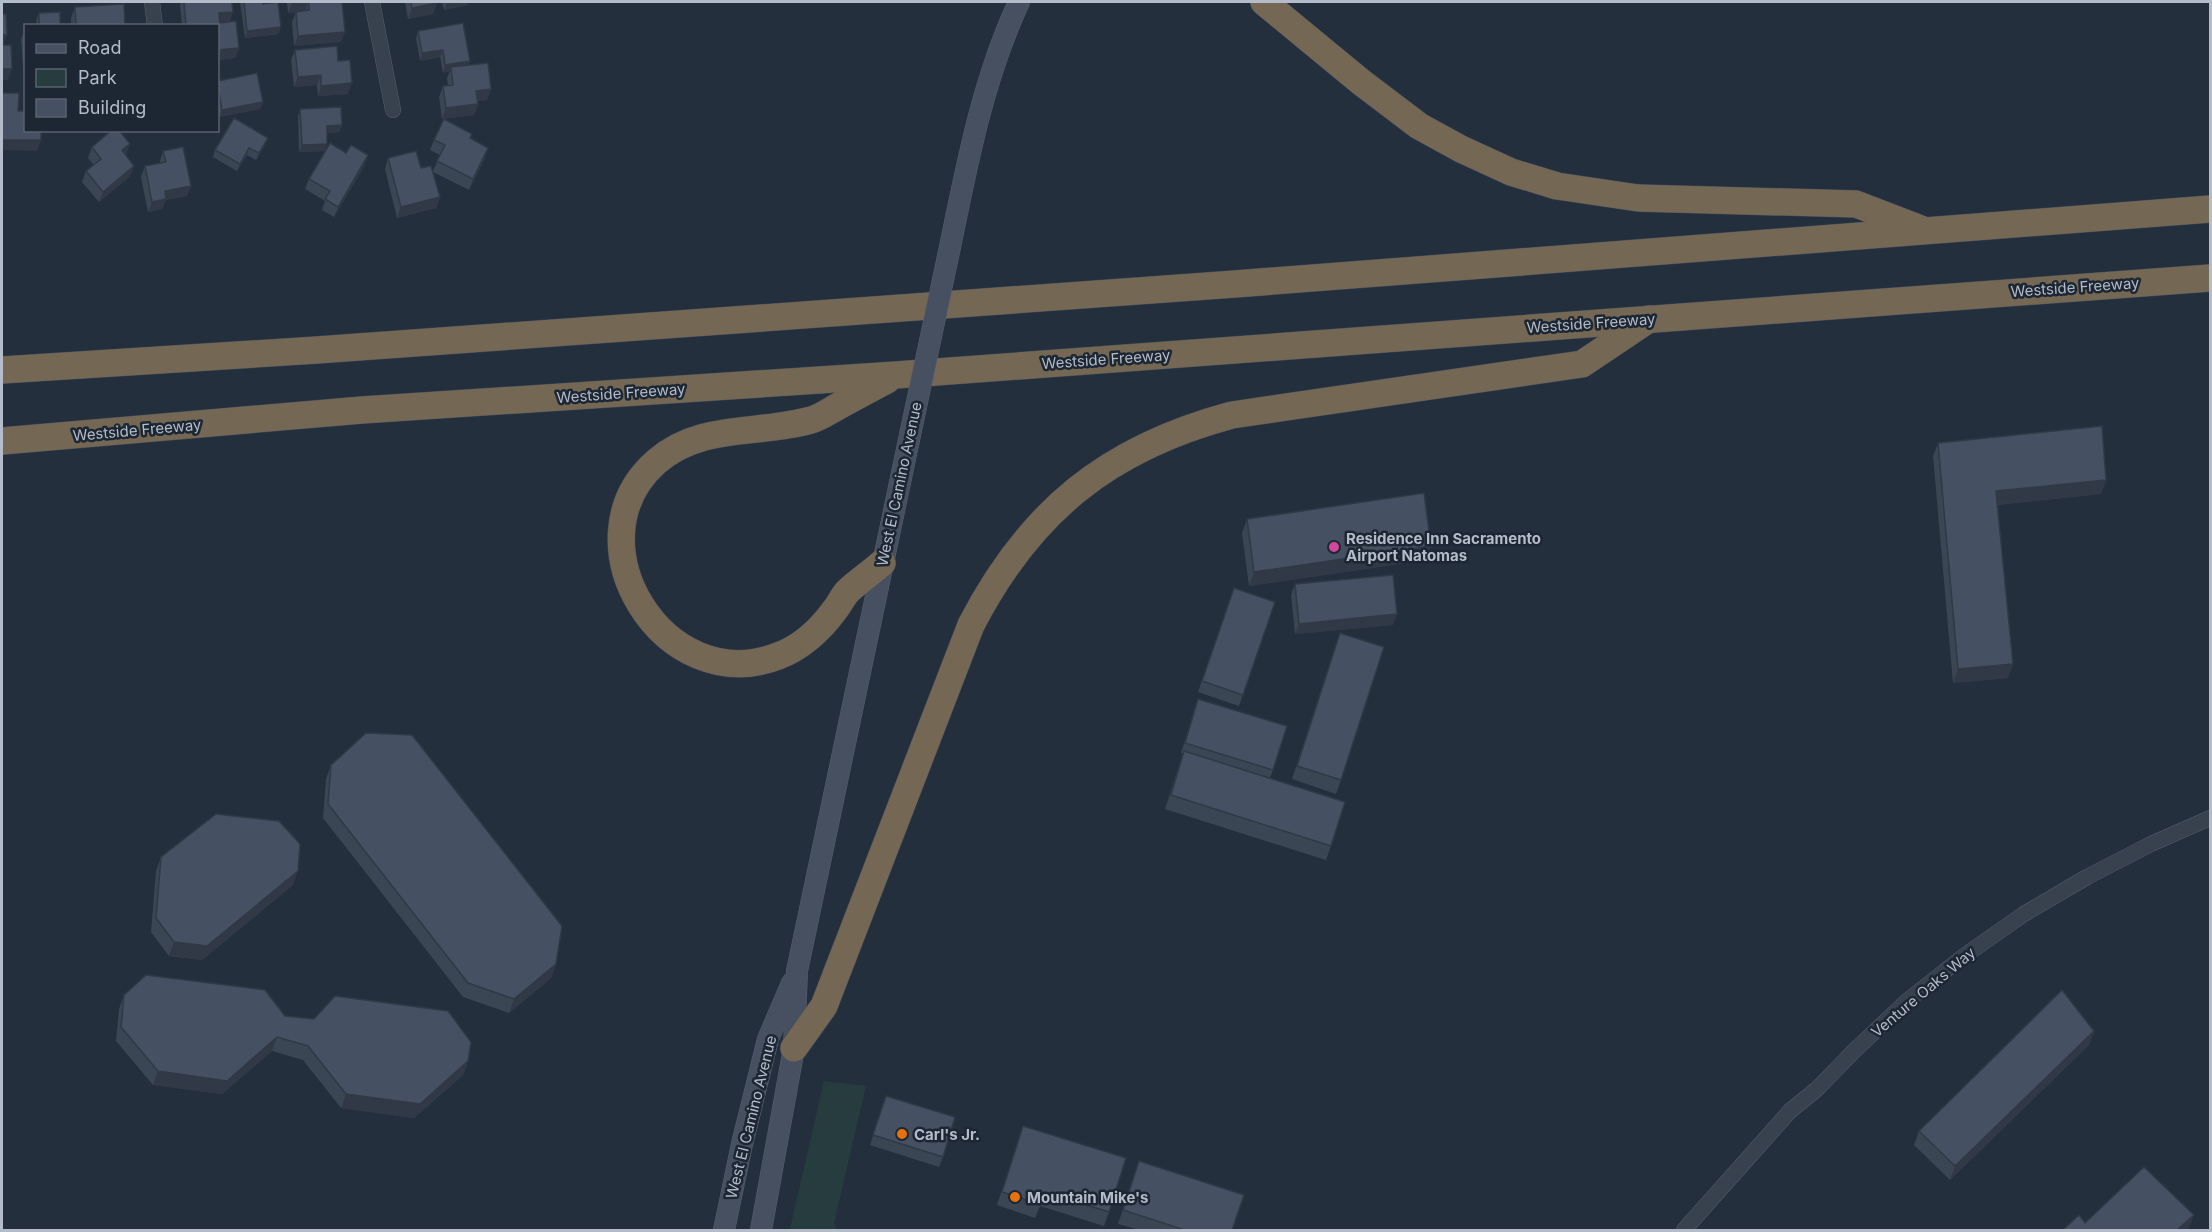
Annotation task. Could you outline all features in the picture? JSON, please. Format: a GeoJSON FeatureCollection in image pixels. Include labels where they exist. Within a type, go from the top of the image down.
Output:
{"type":"FeatureCollection","features":[{"type":"Feature","properties":{"kind":"highway"},"geometry":{"type":"LineString","coordinates":[[1264,2],[1361,82],[1425,130],[1511,172],[1557,186],[1638,198],[1856,204],[1928,232]]}},
{"type":"Feature","properties":{"kind":"highway"},"geometry":{"type":"LineString","coordinates":[[2,370],[353,347],[1928,232],[2211,209]]}},
{"type":"Feature","properties":{"kind":"highway","name":"Westside Freeway"},"geometry":{"type":"LineString","coordinates":[[2,441],[362,410],[896,375],[2211,278]]}},
{"type":"Feature","properties":{"kind":"highway"},"geometry":{"type":"LineString","coordinates":[[794,1048],[824,1006],[971,625],[987,594],[1011,558],[1038,525],[1070,495],[1120,459],[1156,440],[1193,426],[1232,415],[1582,363],[1650,318]]}},
{"type":"Feature","properties":{"kind":"highway"},"geometry":{"type":"LineString","coordinates":[[882,563],[847,592],[827,620],[799,645],[780,656],[762,661],[717,662],[676,645],[647,617],[635,597],[624,559],[622,540],[629,502],[639,482],[654,464],[675,448],[701,437],[812,420],[896,375]]}},
{"type":"Feature","properties":{"kind":"main road","name":"West El Camino Avenue"},"geometry":{"type":"LineString","coordinates":[[761,1230],[794,1048],[797,971],[882,563],[975,125],[1019,2]]}},
{"type":"Feature","properties":{"kind":"main road","name":"West El Camino Avenue"},"geometry":{"type":"LineString","coordinates":[[724,1230],[768,1039],[797,971]]}},
{"type":"Feature","properties":{"kind":"street"},"geometry":{"type":"LineString","coordinates":[[152,2],[155,24]]}},
{"type":"Feature","properties":{"kind":"street"},"geometry":{"type":"LineString","coordinates":[[372,2],[393,110]]}},
{"type":"Feature","properties":{"kind":"street","name":"Venture Oaks Way"},"geometry":{"type":"LineString","coordinates":[[1684,1230],[1790,1111],[1817,1089],[1907,1001],[1964,956],[2024,914],[2087,877],[2151,844],[2211,818]]}},
{"type":"Feature","properties":{"kind":"green space"},"geometry":{"type":"Polygon","coordinates":[[[824,1081],[866,1086],[834,1223],[837,1230],[794,1230],[790,1229],[824,1081]]]}},
{"type":"Feature","properties":{"kind":"building"},"geometry":{"type":"Polygon","coordinates":[[[184,2],[232,2],[233,12],[219,13],[220,23],[236,21],[239,48],[219,50],[219,24],[186,24],[184,2]]]}},
{"type":"Feature","properties":{"kind":"building"},"geometry":{"type":"Polygon","coordinates":[[[244,2],[262,2],[263,4],[278,2],[281,27],[247,31],[244,2]]]}},
{"type":"Feature","properties":{"kind":"building"},"geometry":{"type":"Polygon","coordinates":[[[309,2],[342,2],[345,32],[298,36],[296,12],[309,10],[309,2]]]}},
{"type":"Feature","properties":{"kind":"building"},"geometry":{"type":"Polygon","coordinates":[[[411,2],[437,2],[437,3],[412,8],[411,2]]]}},
{"type":"Feature","properties":{"kind":"building"},"geometry":{"type":"Polygon","coordinates":[[[124,4],[125,24],[76,24],[75,7],[124,4]]]}},
{"type":"Feature","properties":{"kind":"building"},"geometry":{"type":"Polygon","coordinates":[[[60,12],[60,24],[39,24],[39,13],[60,12]]]}},
{"type":"Feature","properties":{"kind":"building"},"geometry":{"type":"Polygon","coordinates":[[[2,14],[6,14],[7,35],[2,35],[2,14]]]}},
{"type":"Feature","properties":{"kind":"building"},"geometry":{"type":"Polygon","coordinates":[[[463,23],[470,61],[445,65],[443,50],[422,53],[418,31],[463,23]]]}},
{"type":"Feature","properties":{"kind":"building"},"geometry":{"type":"Polygon","coordinates":[[[2,45],[11,45],[12,69],[2,69],[2,45]]]}},
{"type":"Feature","properties":{"kind":"building"},"geometry":{"type":"Polygon","coordinates":[[[337,46],[338,61],[350,60],[352,83],[321,86],[321,75],[298,77],[295,50],[337,46]]]}},
{"type":"Feature","properties":{"kind":"building"},"geometry":{"type":"Polygon","coordinates":[[[488,63],[491,89],[476,91],[478,104],[446,108],[443,86],[453,85],[451,67],[488,63]]]}},
{"type":"Feature","properties":{"kind":"building"},"geometry":{"type":"Polygon","coordinates":[[[257,73],[263,102],[222,110],[219,81],[257,73]]]}},
{"type":"Feature","properties":{"kind":"building"},"geometry":{"type":"Polygon","coordinates":[[[2,93],[19,93],[18,111],[24,111],[24,132],[41,132],[41,140],[2,140],[2,93]]]}},
{"type":"Feature","properties":{"kind":"building"},"geometry":{"type":"Polygon","coordinates":[[[341,107],[342,125],[327,126],[327,144],[302,145],[300,109],[341,107]]]}},
{"type":"Feature","properties":{"kind":"building"},"geometry":{"type":"Polygon","coordinates":[[[234,118],[268,138],[259,153],[249,148],[240,164],[215,150],[234,118]]]}},
{"type":"Feature","properties":{"kind":"building"},"geometry":{"type":"Polygon","coordinates":[[[444,119],[472,134],[470,138],[488,148],[473,179],[437,161],[445,145],[434,140],[444,119]]]}},
{"type":"Feature","properties":{"kind":"building"},"geometry":{"type":"Polygon","coordinates":[[[110,132],[121,132],[130,144],[122,150],[134,166],[103,192],[86,171],[101,159],[92,147],[110,132]]]}},
{"type":"Feature","properties":{"kind":"building"},"geometry":{"type":"Polygon","coordinates":[[[330,143],[346,153],[351,145],[368,155],[338,207],[325,199],[330,191],[309,179],[330,143]]]}},
{"type":"Feature","properties":{"kind":"building"},"geometry":{"type":"Polygon","coordinates":[[[183,147],[191,186],[165,191],[166,199],[152,202],[145,166],[166,162],[163,151],[183,147]]]}},
{"type":"Feature","properties":{"kind":"building"},"geometry":{"type":"Polygon","coordinates":[[[416,151],[421,168],[431,166],[440,197],[401,207],[388,158],[416,151]]]}},
{"type":"Feature","properties":{"kind":"building"},"geometry":{"type":"Polygon","coordinates":[[[2102,426],[2106,480],[1996,491],[2013,664],[1958,669],[1938,443],[2102,426]]]}},
{"type":"Feature","properties":{"kind":"building","name":"Residence Inn Sacramento Airport Natomas"},"geometry":{"type":"Polygon","coordinates":[[[1424,493],[1431,546],[1254,572],[1247,519],[1424,493]]]}},
{"type":"Feature","properties":{"kind":"building","name":"Residence Inn Sacramento Airport Natomas"},"geometry":{"type":"Polygon","coordinates":[[[1393,575],[1397,614],[1299,624],[1295,584],[1393,575]]]}},
{"type":"Feature","properties":{"kind":"building"},"geometry":{"type":"Polygon","coordinates":[[[1234,588],[1275,602],[1243,695],[1202,681],[1234,588]]]}},
{"type":"Feature","properties":{"kind":"building"},"geometry":{"type":"Polygon","coordinates":[[[1340,633],[1384,647],[1341,780],[1297,766],[1340,633]]]}},
{"type":"Feature","properties":{"kind":"building"},"geometry":{"type":"Polygon","coordinates":[[[1198,699],[1287,726],[1273,770],[1185,743],[1198,699]]]}},
{"type":"Feature","properties":{"kind":"building"},"geometry":{"type":"Polygon","coordinates":[[[366,733],[412,735],[562,926],[556,964],[514,999],[468,983],[328,804],[331,765],[366,733]]]}},
{"type":"Feature","properties":{"kind":"building"},"geometry":{"type":"Polygon","coordinates":[[[1184,751],[1345,802],[1331,846],[1171,795],[1184,751]]]}},
{"type":"Feature","properties":{"kind":"building"},"geometry":{"type":"Polygon","coordinates":[[[216,814],[279,821],[300,844],[298,871],[207,946],[174,942],[156,918],[161,857],[216,814]]]}},
{"type":"Feature","properties":{"kind":"building"},"geometry":{"type":"Polygon","coordinates":[[[146,975],[265,990],[285,1016],[314,1019],[335,996],[448,1011],[471,1042],[468,1061],[420,1104],[346,1094],[308,1046],[277,1037],[227,1081],[158,1071],[121,1027],[124,995],[146,975]]]}},
{"type":"Feature","properties":{"kind":"building"},"geometry":{"type":"Polygon","coordinates":[[[2062,990],[2094,1031],[1955,1166],[1919,1131],[2062,990]]]}},
{"type":"Feature","properties":{"kind":"building"},"geometry":{"type":"Polygon","coordinates":[[[886,1096],[955,1117],[943,1157],[873,1135],[886,1096]]]}},
{"type":"Feature","properties":{"kind":"building"},"geometry":{"type":"Polygon","coordinates":[[[1023,1126],[1126,1158],[1109,1212],[1044,1192],[1040,1204],[1002,1192],[1023,1126]]]}},
{"type":"Feature","properties":{"kind":"building"},"geometry":{"type":"Polygon","coordinates":[[[1139,1161],[1244,1195],[1232,1230],[1181,1230],[1123,1210],[1139,1161]]]}},
{"type":"Feature","properties":{"kind":"building"},"geometry":{"type":"Polygon","coordinates":[[[2144,1167],[2194,1215],[2179,1230],[2063,1230],[2079,1215],[2085,1223],[2144,1167]]]}},
{"type":"Feature","properties":{"kind":"place","name":"Residence Inn Sacramento Airport Natomas"},"geometry":{"type":"Point","coordinates":[1334,547]}},
{"type":"Feature","properties":{"kind":"place","name":"Carl's Jr."},"geometry":{"type":"Point","coordinates":[902,1134]}},
{"type":"Feature","properties":{"kind":"place","name":"Mountain Mike's"},"geometry":{"type":"Point","coordinates":[1015,1197]}}]}
